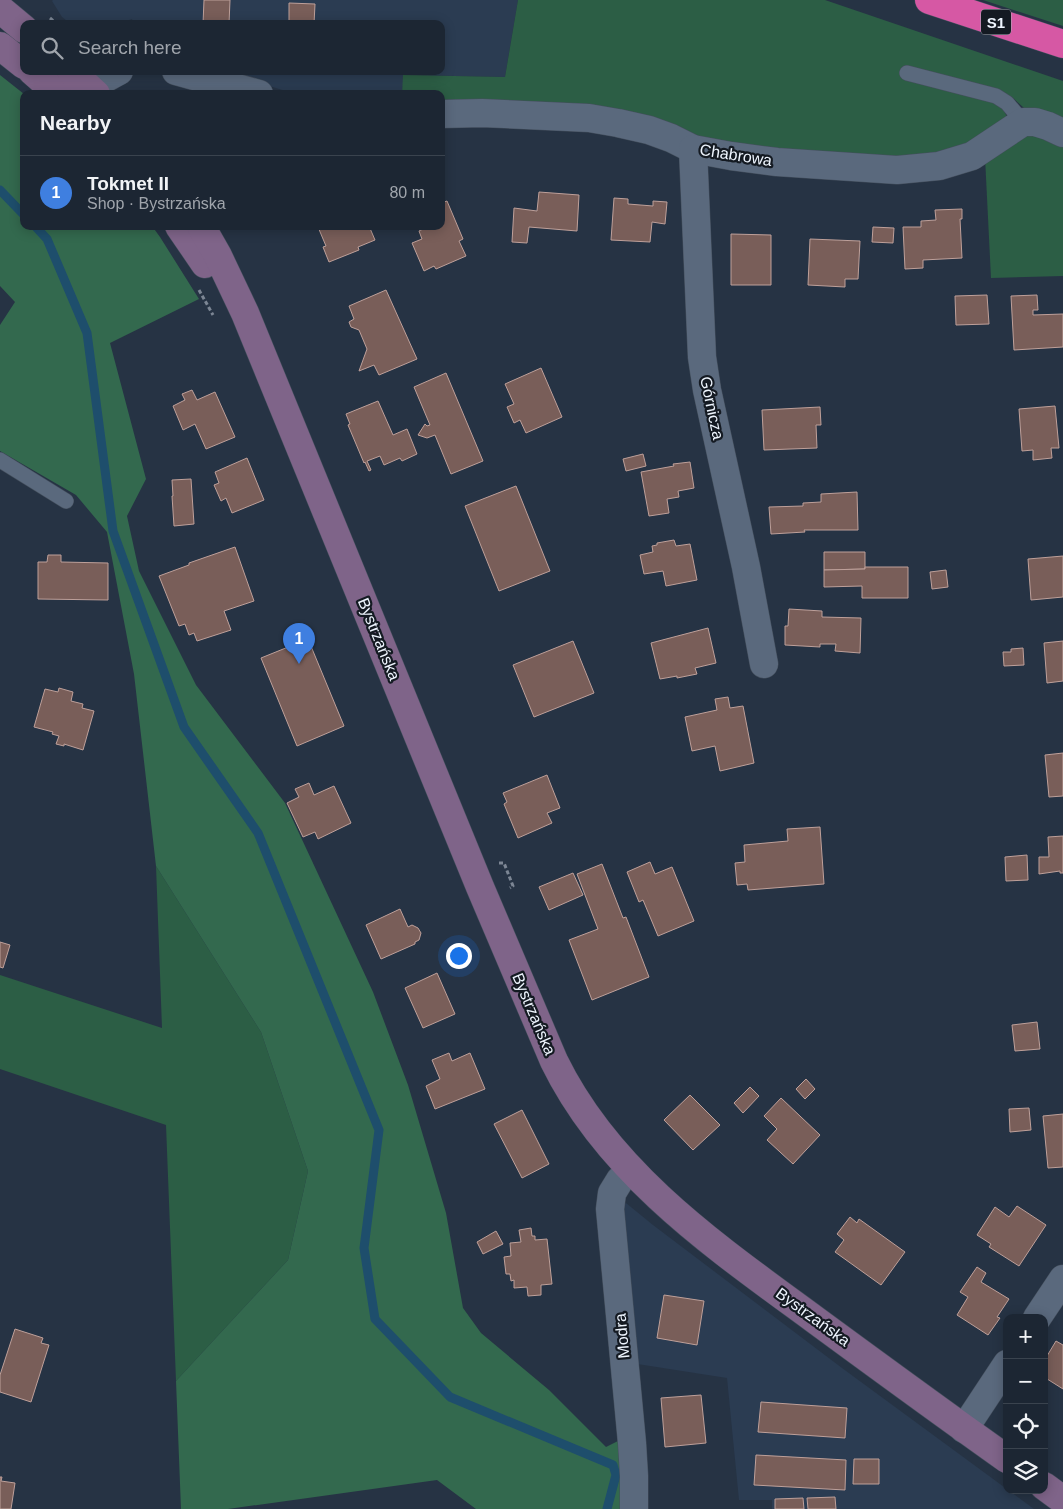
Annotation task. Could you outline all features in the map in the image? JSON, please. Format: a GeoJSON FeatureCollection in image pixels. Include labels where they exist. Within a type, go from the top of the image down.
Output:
{"type":"FeatureCollection","features":[{"type":"Feature","properties":{"kind":"highway","name":"S1"},"geometry":{"type":"LineString","coordinates":[[929,0],[1063,44]]}},
{"type":"Feature","properties":{"kind":"main road"},"geometry":{"type":"LineString","coordinates":[[0,9],[20,26]]}},
{"type":"Feature","properties":{"kind":"main road"},"geometry":{"type":"LineString","coordinates":[[0,46],[20,62]]}},
{"type":"Feature","properties":{"kind":"main road","name":"Bystrzańska"},"geometry":{"type":"LineString","coordinates":[[182,230],[205,263],[281,403]]}},
{"type":"Feature","properties":{"kind":"main road","name":"Bystrzańska"},"geometry":{"type":"LineString","coordinates":[[203,230],[245,313],[480,886],[565,1085],[598,1134],[649,1189],[708,1239],[1003,1456]]}},
{"type":"Feature","properties":{"kind":"main road"},"geometry":{"type":"LineString","coordinates":[[1048,1489],[1063,1500]]}},
{"type":"Feature","properties":{"kind":"street"},"geometry":{"type":"LineString","coordinates":[[66,84],[103,75]]}},
{"type":"Feature","properties":{"kind":"street"},"geometry":{"type":"LineString","coordinates":[[190,75],[245,90]]}},
{"type":"Feature","properties":{"kind":"street","name":"Chabrowa"},"geometry":{"type":"LineString","coordinates":[[445,114],[482,113],[589,118],[618,122],[649,130],[693,148],[731,156],[777,162],[896,170],[939,166],[972,156],[1023,122]]}},
{"type":"Feature","properties":{"kind":"street"},"geometry":{"type":"LineString","coordinates":[[1023,122],[1035,122],[1063,134]]}},
{"type":"Feature","properties":{"kind":"street","name":"Górnicza"},"geometry":{"type":"LineString","coordinates":[[693,148],[702,357],[707,390],[744,558],[764,664]]}},
{"type":"Feature","properties":{"kind":"street","name":"Modra"},"geometry":{"type":"LineString","coordinates":[[631,1170],[620,1180],[612,1193],[610,1209],[633,1459],[634,1509]]}},
{"type":"Feature","properties":{"kind":"street"},"geometry":{"type":"LineString","coordinates":[[1040,1314],[1063,1278]]}},
{"type":"Feature","properties":{"kind":"street"},"geometry":{"type":"LineString","coordinates":[[964,1429],[1003,1370]]}},
{"type":"Feature","properties":{"kind":"lane"},"geometry":{"type":"LineString","coordinates":[[907,73],[996,96],[1007,103],[1023,122]]}},
{"type":"Feature","properties":{"kind":"lane"},"geometry":{"type":"LineString","coordinates":[[0,460],[66,501]]}},
{"type":"Feature","properties":{"kind":"path"},"geometry":{"type":"LineString","coordinates":[[493,862],[504,863],[513,886],[508,893]]}},
{"type":"Feature","properties":{"kind":"shaded area"},"geometry":{"type":"Polygon","coordinates":[[[518,0],[505,77],[404,75],[445,75],[445,20],[66,20],[52,1],[518,0]]]}},
{"type":"Feature","properties":{"kind":"shaded area"},"geometry":{"type":"Polygon","coordinates":[[[232,75],[404,75],[402,90],[282,90],[232,75]]]}},
{"type":"Feature","properties":{"kind":"shaded area"},"geometry":{"type":"Polygon","coordinates":[[[626,1203],[842,1368],[1003,1486],[1003,1494],[1014,1494],[1034,1509],[772,1509],[772,1500],[739,1500],[727,1378],[631,1363],[615,1213],[626,1203]]]}},
{"type":"Feature","properties":{"kind":"green space"},"geometry":{"type":"Polygon","coordinates":[[[518,0],[825,0],[1063,81],[1063,122],[1024,108],[1012,97],[996,91],[996,102],[1005,113],[1007,121],[966,149],[863,162],[445,107],[445,90],[402,90],[403,75],[505,77],[518,0]]]}},
{"type":"Feature","properties":{"kind":"green space"},"geometry":{"type":"Polygon","coordinates":[[[983,0],[1063,0],[1063,26],[983,0]]]}},
{"type":"Feature","properties":{"kind":"green space"},"geometry":{"type":"Polygon","coordinates":[[[0,75],[20,91],[20,230],[155,230],[199,299],[110,343],[146,479],[127,516],[139,571],[196,685],[285,803],[373,992],[408,1085],[446,1213],[463,1308],[481,1333],[549,1390],[606,1447],[624,1438],[626,1509],[476,1509],[437,1480],[228,1509],[181,1509],[176,1381],[288,1260],[308,1171],[261,1032],[156,866],[134,674],[107,532],[76,495],[0,451],[0,325],[15,302],[0,286],[0,75]]]}},
{"type":"Feature","properties":{"kind":"green space"},"geometry":{"type":"Polygon","coordinates":[[[1035,131],[1063,146],[1063,276],[991,278],[985,157],[1035,131]]]}},
{"type":"Feature","properties":{"kind":"green space"},"geometry":{"type":"Polygon","coordinates":[[[156,866],[261,1032],[308,1171],[288,1260],[176,1381],[166,1125],[0,1069],[0,975],[162,1028],[156,866]]]}},
{"type":"Feature","properties":{"kind":"building"},"geometry":{"type":"Polygon","coordinates":[[[204,0],[230,0],[229,20],[203,20],[204,0]]]}},
{"type":"Feature","properties":{"kind":"building"},"geometry":{"type":"Polygon","coordinates":[[[289,3],[315,4],[314,20],[289,20],[289,3]]]}},
{"type":"Feature","properties":{"kind":"building"},"geometry":{"type":"Polygon","coordinates":[[[539,192],[579,195],[577,231],[529,227],[527,243],[512,242],[514,208],[537,211],[539,192]]]}},
{"type":"Feature","properties":{"kind":"building"},"geometry":{"type":"Polygon","coordinates":[[[614,198],[628,199],[628,204],[653,206],[653,201],[667,202],[665,224],[652,222],[650,242],[611,240],[614,198]]]}},
{"type":"Feature","properties":{"kind":"building"},"geometry":{"type":"Polygon","coordinates":[[[447,201],[463,239],[459,241],[466,256],[436,269],[434,266],[424,271],[412,243],[422,239],[419,231],[421,230],[445,230],[445,202],[447,201]]]}},
{"type":"Feature","properties":{"kind":"building"},"geometry":{"type":"Polygon","coordinates":[[[962,209],[962,219],[960,219],[962,258],[923,260],[923,268],[905,269],[903,227],[921,227],[921,221],[936,220],[935,210],[962,209]]]}},
{"type":"Feature","properties":{"kind":"building"},"geometry":{"type":"Polygon","coordinates":[[[873,227],[894,228],[893,243],[872,242],[873,227]]]}},
{"type":"Feature","properties":{"kind":"building"},"geometry":{"type":"Polygon","coordinates":[[[319,230],[371,230],[375,240],[358,247],[359,250],[329,262],[323,247],[326,246],[319,230]]]}},
{"type":"Feature","properties":{"kind":"building"},"geometry":{"type":"Polygon","coordinates":[[[731,234],[771,235],[771,285],[731,285],[731,234]]]}},
{"type":"Feature","properties":{"kind":"building"},"geometry":{"type":"Polygon","coordinates":[[[810,239],[860,241],[858,279],[845,279],[845,287],[808,285],[810,239]]]}},
{"type":"Feature","properties":{"kind":"building"},"geometry":{"type":"Polygon","coordinates":[[[386,290],[417,359],[379,375],[374,365],[359,371],[367,349],[359,330],[351,327],[349,322],[354,319],[349,306],[386,290]]]}},
{"type":"Feature","properties":{"kind":"building"},"geometry":{"type":"Polygon","coordinates":[[[987,295],[989,324],[956,325],[955,296],[987,295]]]}},
{"type":"Feature","properties":{"kind":"building"},"geometry":{"type":"Polygon","coordinates":[[[1037,295],[1038,310],[1033,310],[1033,315],[1063,314],[1063,347],[1014,350],[1011,296],[1037,295]]]}},
{"type":"Feature","properties":{"kind":"building"},"geometry":{"type":"Polygon","coordinates":[[[541,368],[562,417],[526,433],[520,420],[514,423],[507,407],[514,404],[505,384],[541,368]]]}},
{"type":"Feature","properties":{"kind":"building"},"geometry":{"type":"Polygon","coordinates":[[[446,373],[483,461],[451,474],[435,435],[427,438],[418,435],[425,424],[427,426],[430,425],[414,387],[446,373]]]}},
{"type":"Feature","properties":{"kind":"building"},"geometry":{"type":"Polygon","coordinates":[[[192,390],[197,400],[215,392],[235,437],[206,449],[195,424],[183,430],[173,406],[185,400],[182,394],[192,390]]]}},
{"type":"Feature","properties":{"kind":"building"},"geometry":{"type":"Polygon","coordinates":[[[378,401],[393,435],[407,429],[417,454],[402,461],[400,458],[384,465],[380,456],[367,461],[371,470],[369,471],[348,425],[350,424],[346,414],[378,401]]]}},
{"type":"Feature","properties":{"kind":"building"},"geometry":{"type":"Polygon","coordinates":[[[1055,406],[1059,448],[1051,448],[1052,458],[1033,460],[1033,450],[1022,451],[1019,409],[1055,406]]]}},
{"type":"Feature","properties":{"kind":"building"},"geometry":{"type":"Polygon","coordinates":[[[820,407],[821,425],[816,425],[817,448],[764,450],[762,410],[820,407]]]}},
{"type":"Feature","properties":{"kind":"building"},"geometry":{"type":"Polygon","coordinates":[[[643,454],[646,466],[626,471],[623,459],[643,454]]]}},
{"type":"Feature","properties":{"kind":"building"},"geometry":{"type":"Polygon","coordinates":[[[247,458],[264,500],[232,513],[226,498],[221,501],[214,485],[219,483],[215,472],[247,458]]]}},
{"type":"Feature","properties":{"kind":"building"},"geometry":{"type":"Polygon","coordinates":[[[690,462],[694,488],[678,491],[679,497],[667,499],[669,513],[649,516],[641,472],[690,462]]]}},
{"type":"Feature","properties":{"kind":"building"},"geometry":{"type":"Polygon","coordinates":[[[191,479],[194,524],[174,526],[172,480],[191,479]]]}},
{"type":"Feature","properties":{"kind":"building"},"geometry":{"type":"Polygon","coordinates":[[[516,486],[550,571],[499,591],[465,506],[516,486]]]}},
{"type":"Feature","properties":{"kind":"building"},"geometry":{"type":"Polygon","coordinates":[[[857,492],[858,530],[804,530],[805,532],[771,534],[769,507],[803,506],[803,503],[821,502],[821,494],[857,492]]]}},
{"type":"Feature","properties":{"kind":"building"},"geometry":{"type":"Polygon","coordinates":[[[674,540],[676,546],[690,544],[697,580],[666,586],[663,571],[644,574],[640,555],[653,552],[652,546],[657,545],[657,543],[674,540]]]}},
{"type":"Feature","properties":{"kind":"building"},"geometry":{"type":"Polygon","coordinates":[[[235,547],[254,601],[224,611],[231,630],[197,641],[194,633],[189,635],[185,624],[179,626],[159,576],[235,547]]]}},
{"type":"Feature","properties":{"kind":"building"},"geometry":{"type":"Polygon","coordinates":[[[824,552],[865,552],[865,569],[824,570],[824,552]]]}},
{"type":"Feature","properties":{"kind":"building"},"geometry":{"type":"Polygon","coordinates":[[[48,555],[61,555],[61,562],[108,563],[108,600],[38,599],[38,562],[47,562],[48,555]]]}},
{"type":"Feature","properties":{"kind":"building"},"geometry":{"type":"Polygon","coordinates":[[[1063,556],[1063,597],[1031,600],[1028,559],[1063,556]]]}},
{"type":"Feature","properties":{"kind":"building"},"geometry":{"type":"Polygon","coordinates":[[[865,567],[908,567],[908,598],[862,598],[862,586],[824,587],[824,570],[865,569],[865,567]]]}},
{"type":"Feature","properties":{"kind":"building"},"geometry":{"type":"Polygon","coordinates":[[[946,570],[948,587],[932,589],[930,572],[946,570]]]}},
{"type":"Feature","properties":{"kind":"building"},"geometry":{"type":"Polygon","coordinates":[[[789,609],[822,611],[822,617],[861,618],[860,653],[835,651],[836,644],[820,644],[820,647],[785,645],[785,626],[788,626],[789,609]]]}},
{"type":"Feature","properties":{"kind":"building"},"geometry":{"type":"Polygon","coordinates":[[[708,628],[716,663],[695,668],[697,674],[660,679],[651,643],[708,628]]]}},
{"type":"Feature","properties":{"kind":"building"},"geometry":{"type":"Polygon","coordinates":[[[308,639],[344,726],[297,746],[261,658],[308,639]]]}},
{"type":"Feature","properties":{"kind":"building"},"geometry":{"type":"Polygon","coordinates":[[[573,641],[594,693],[534,717],[513,665],[573,641]]]}},
{"type":"Feature","properties":{"kind":"building"},"geometry":{"type":"Polygon","coordinates":[[[1063,641],[1063,681],[1047,683],[1044,643],[1063,641]]]}},
{"type":"Feature","properties":{"kind":"building"},"geometry":{"type":"Polygon","coordinates":[[[1023,648],[1024,665],[1004,666],[1003,652],[1011,652],[1011,649],[1023,648]]]}},
{"type":"Feature","properties":{"kind":"building"},"geometry":{"type":"Polygon","coordinates":[[[59,688],[73,692],[71,701],[83,704],[82,708],[94,711],[83,750],[64,744],[64,746],[56,744],[59,736],[52,734],[53,732],[34,727],[45,689],[58,692],[59,688]]]}},
{"type":"Feature","properties":{"kind":"building"},"geometry":{"type":"Polygon","coordinates":[[[728,697],[730,708],[743,706],[754,763],[720,771],[715,746],[692,751],[685,717],[717,710],[715,699],[728,697]]]}},
{"type":"Feature","properties":{"kind":"building"},"geometry":{"type":"Polygon","coordinates":[[[1063,753],[1063,796],[1049,797],[1045,755],[1063,753]]]}},
{"type":"Feature","properties":{"kind":"building"},"geometry":{"type":"Polygon","coordinates":[[[547,775],[560,808],[547,813],[552,823],[518,838],[504,804],[507,802],[503,793],[547,775]]]}},
{"type":"Feature","properties":{"kind":"building"},"geometry":{"type":"Polygon","coordinates":[[[309,783],[314,795],[334,786],[351,823],[318,839],[315,832],[303,837],[287,803],[299,797],[295,789],[309,783]]]}},
{"type":"Feature","properties":{"kind":"building"},"geometry":{"type":"Polygon","coordinates":[[[820,827],[824,884],[748,890],[747,884],[737,885],[735,863],[745,862],[744,845],[788,841],[787,829],[820,827]]]}},
{"type":"Feature","properties":{"kind":"building"},"geometry":{"type":"Polygon","coordinates":[[[1063,836],[1063,873],[1060,873],[1060,871],[1039,874],[1039,857],[1049,857],[1048,837],[1063,836]]]}},
{"type":"Feature","properties":{"kind":"building"},"geometry":{"type":"Polygon","coordinates":[[[1027,855],[1028,880],[1006,881],[1005,857],[1027,855]]]}},
{"type":"Feature","properties":{"kind":"building"},"geometry":{"type":"Polygon","coordinates":[[[650,862],[655,874],[672,867],[694,921],[658,936],[643,900],[639,902],[627,872],[650,862]]]}},
{"type":"Feature","properties":{"kind":"building"},"geometry":{"type":"Polygon","coordinates":[[[602,864],[623,918],[626,917],[649,977],[592,1000],[569,940],[598,929],[577,874],[602,864]]]}},
{"type":"Feature","properties":{"kind":"building"},"geometry":{"type":"Polygon","coordinates":[[[573,873],[583,895],[549,910],[539,887],[573,873]]]}},
{"type":"Feature","properties":{"kind":"building"},"geometry":{"type":"Polygon","coordinates":[[[400,909],[408,927],[412,925],[418,928],[421,933],[419,940],[415,944],[381,959],[366,925],[400,909]]]}},
{"type":"Feature","properties":{"kind":"building"},"geometry":{"type":"Polygon","coordinates":[[[0,942],[10,945],[3,968],[0,967],[0,942]]]}},
{"type":"Feature","properties":{"kind":"building"},"geometry":{"type":"Polygon","coordinates":[[[437,973],[455,1014],[423,1028],[405,988],[437,973]]]}},
{"type":"Feature","properties":{"kind":"building"},"geometry":{"type":"Polygon","coordinates":[[[1037,1022],[1040,1049],[1015,1051],[1012,1025],[1037,1022]]]}},
{"type":"Feature","properties":{"kind":"building"},"geometry":{"type":"Polygon","coordinates":[[[449,1053],[452,1061],[470,1053],[485,1089],[435,1109],[426,1086],[440,1079],[432,1060],[449,1053]]]}},
{"type":"Feature","properties":{"kind":"building"},"geometry":{"type":"Polygon","coordinates":[[[806,1079],[815,1089],[805,1099],[796,1089],[806,1079]]]}},
{"type":"Feature","properties":{"kind":"building"},"geometry":{"type":"Polygon","coordinates":[[[750,1087],[759,1096],[743,1113],[734,1103],[750,1087]]]}},
{"type":"Feature","properties":{"kind":"building"},"geometry":{"type":"Polygon","coordinates":[[[690,1095],[720,1125],[693,1150],[664,1120],[690,1095]]]}},
{"type":"Feature","properties":{"kind":"building"},"geometry":{"type":"Polygon","coordinates":[[[781,1098],[820,1135],[793,1164],[767,1140],[777,1129],[764,1116],[781,1098]]]}},
{"type":"Feature","properties":{"kind":"building"},"geometry":{"type":"Polygon","coordinates":[[[1029,1108],[1031,1130],[1010,1132],[1009,1109],[1029,1108]]]}},
{"type":"Feature","properties":{"kind":"building"},"geometry":{"type":"Polygon","coordinates":[[[522,1110],[549,1164],[522,1178],[494,1124],[522,1110]]]}},
{"type":"Feature","properties":{"kind":"building"},"geometry":{"type":"Polygon","coordinates":[[[1063,1114],[1063,1167],[1048,1168],[1043,1116],[1063,1114]]]}},
{"type":"Feature","properties":{"kind":"building"},"geometry":{"type":"Polygon","coordinates":[[[1017,1206],[1046,1225],[1019,1266],[989,1247],[991,1244],[977,1235],[995,1207],[1009,1217],[1017,1206]]]}},
{"type":"Feature","properties":{"kind":"building"},"geometry":{"type":"Polygon","coordinates":[[[850,1217],[857,1223],[859,1219],[905,1252],[881,1285],[835,1252],[844,1240],[837,1234],[850,1217]]]}},
{"type":"Feature","properties":{"kind":"building"},"geometry":{"type":"Polygon","coordinates":[[[531,1228],[532,1236],[535,1236],[535,1240],[547,1239],[552,1284],[541,1285],[541,1295],[528,1296],[527,1287],[514,1288],[514,1280],[511,1281],[510,1274],[506,1274],[504,1257],[511,1256],[510,1243],[521,1242],[519,1230],[531,1228]]]}},
{"type":"Feature","properties":{"kind":"building"},"geometry":{"type":"Polygon","coordinates":[[[496,1231],[503,1244],[483,1254],[477,1242],[496,1231]]]}},
{"type":"Feature","properties":{"kind":"building"},"geometry":{"type":"Polygon","coordinates":[[[977,1267],[986,1273],[981,1282],[1009,1299],[997,1317],[1000,1318],[988,1335],[957,1315],[968,1297],[960,1292],[977,1267]]]}},
{"type":"Feature","properties":{"kind":"building"},"geometry":{"type":"Polygon","coordinates":[[[664,1295],[704,1301],[697,1345],[657,1338],[664,1295]]]}},
{"type":"Feature","properties":{"kind":"building"},"geometry":{"type":"Polygon","coordinates":[[[15,1329],[43,1338],[41,1343],[49,1345],[31,1402],[0,1392],[0,1375],[15,1329]]]}},
{"type":"Feature","properties":{"kind":"building"},"geometry":{"type":"Polygon","coordinates":[[[1056,1341],[1063,1345],[1063,1389],[1048,1380],[1048,1354],[1056,1341]]]}},
{"type":"Feature","properties":{"kind":"building"},"geometry":{"type":"Polygon","coordinates":[[[701,1395],[706,1443],[665,1447],[661,1398],[701,1395]]]}},
{"type":"Feature","properties":{"kind":"building"},"geometry":{"type":"Polygon","coordinates":[[[761,1402],[847,1408],[845,1438],[758,1432],[761,1402]]]}},
{"type":"Feature","properties":{"kind":"building"},"geometry":{"type":"Polygon","coordinates":[[[756,1455],[846,1460],[845,1490],[754,1485],[756,1455]]]}},
{"type":"Feature","properties":{"kind":"building"},"geometry":{"type":"Polygon","coordinates":[[[854,1459],[879,1459],[879,1484],[853,1484],[854,1459]]]}},
{"type":"Feature","properties":{"kind":"building"},"geometry":{"type":"Polygon","coordinates":[[[0,1477],[2,1477],[1,1481],[15,1483],[11,1509],[0,1509],[0,1477]]]}},
{"type":"Feature","properties":{"kind":"building"},"geometry":{"type":"Polygon","coordinates":[[[835,1497],[836,1509],[808,1509],[807,1498],[835,1497]]]}},
{"type":"Feature","properties":{"kind":"building"},"geometry":{"type":"Polygon","coordinates":[[[803,1498],[804,1509],[775,1509],[775,1499],[803,1498]]]}},
{"type":"Feature","properties":{"kind":"waterway"},"geometry":{"type":"LineString","coordinates":[[0,190],[20,211]]}},
{"type":"Feature","properties":{"kind":"waterway"},"geometry":{"type":"LineString","coordinates":[[39,230],[47,239],[87,333],[113,531],[184,727],[258,833],[379,1130],[364,1248],[375,1319],[450,1397],[613,1465],[616,1475],[607,1509]]}},
{"type":"Feature","properties":{"kind":"place","name":"Tokmet II"},"geometry":{"type":"Point","coordinates":[299,664]}}]}
